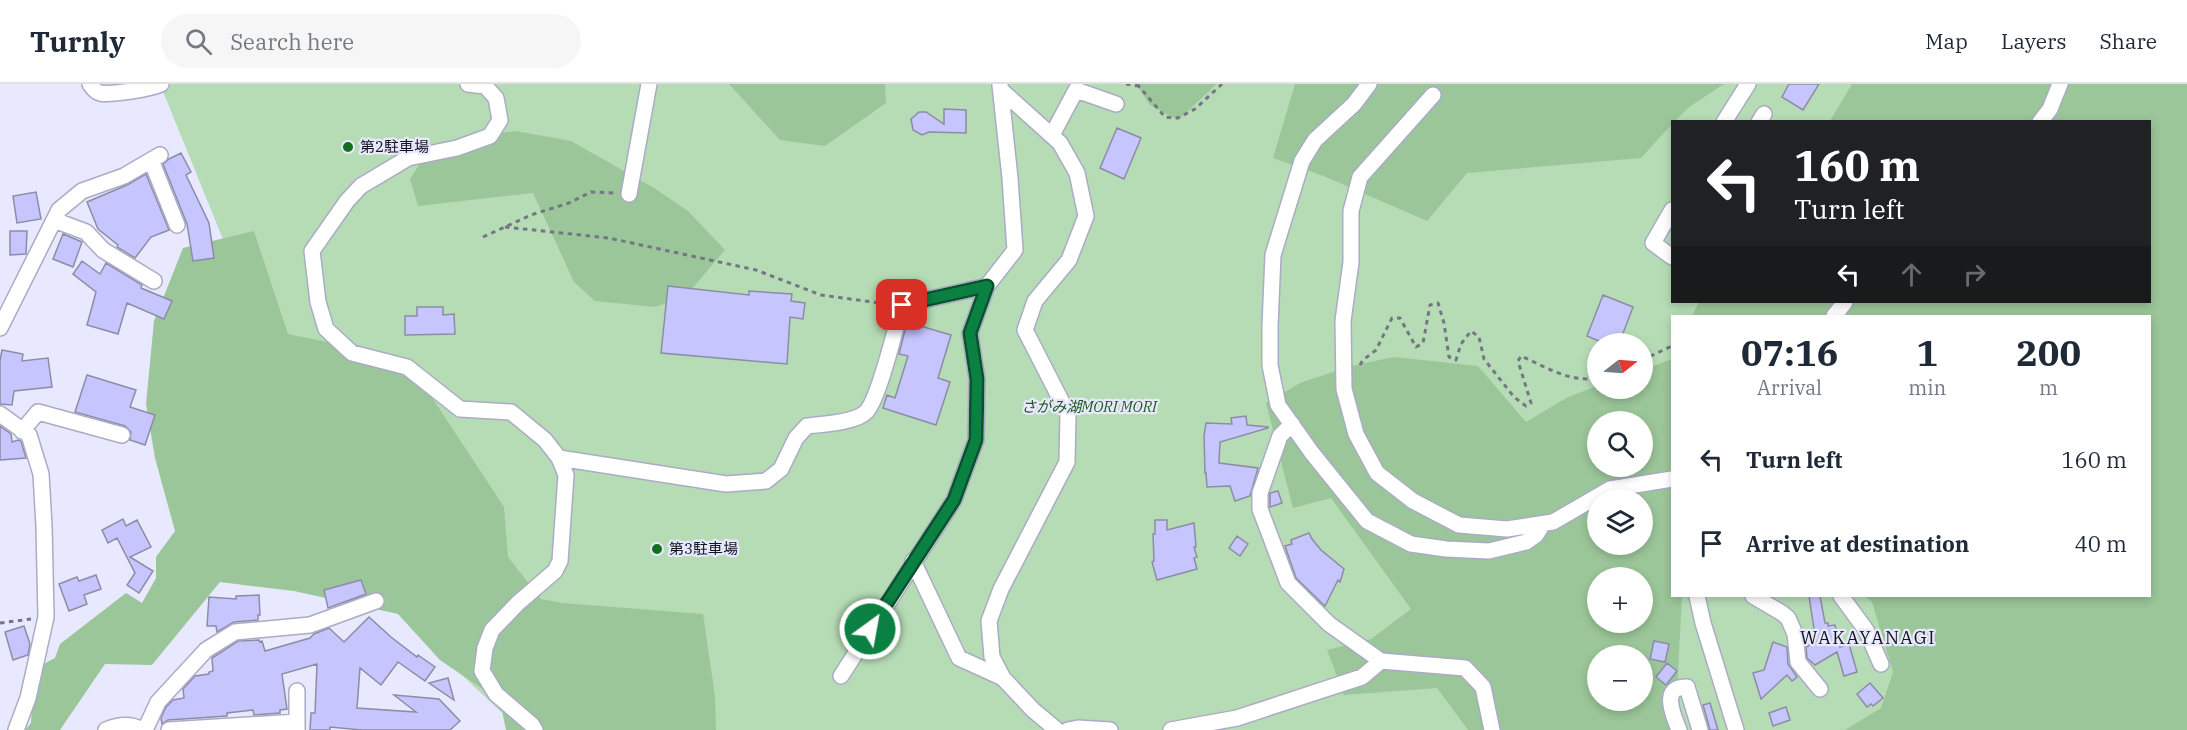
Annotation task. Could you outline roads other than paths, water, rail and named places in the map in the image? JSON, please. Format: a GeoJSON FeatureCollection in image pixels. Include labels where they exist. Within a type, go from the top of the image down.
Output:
{"type":"FeatureCollection","features":[{"type":"Feature","properties":{"kind":"street"},"geometry":{"type":"LineString","coordinates":[[90,84],[94,90],[102,93],[151,88],[161,84]]}},
{"type":"Feature","properties":{"kind":"street"},"geometry":{"type":"LineString","coordinates":[[468,84],[485,86],[496,98],[500,120],[490,136],[457,148],[408,158],[361,186],[347,201],[312,251],[318,302],[326,328],[352,353],[407,367],[460,410],[511,412],[545,440],[560,458],[566,475],[560,561],[555,572],[518,603],[492,630],[485,648],[482,671],[496,694],[535,730]]}},
{"type":"Feature","properties":{"kind":"street"},"geometry":{"type":"LineString","coordinates":[[629,194],[649,84]]}},
{"type":"Feature","properties":{"kind":"street"},"geometry":{"type":"LineString","coordinates":[[1369,84],[1354,104],[1315,140],[1302,161],[1273,255],[1270,364],[1278,405],[1312,453],[1367,521],[1411,544],[1446,549],[1489,550],[1526,542],[1536,535],[1543,524]]}},
{"type":"Feature","properties":{"kind":"street"},"geometry":{"type":"LineString","coordinates":[[1725,120],[1748,84]]}},
{"type":"Feature","properties":{"kind":"street"},"geometry":{"type":"LineString","coordinates":[[2042,120],[2050,109],[2060,84]]}},
{"type":"Feature","properties":{"kind":"street"},"geometry":{"type":"LineString","coordinates":[[1000,87],[1060,143],[1077,173],[1086,216],[1069,260],[1035,301],[1025,330],[1068,414],[1066,462],[1001,588],[989,621],[992,657],[1003,678],[1033,710],[1057,730]]}},
{"type":"Feature","properties":{"kind":"street"},"geometry":{"type":"LineString","coordinates":[[841,676],[954,500],[976,440],[977,379],[970,333],[987,286],[1015,249],[1000,87]]}},
{"type":"Feature","properties":{"kind":"street"},"geometry":{"type":"LineString","coordinates":[[1052,135],[1076,90],[1116,104]]}},
{"type":"Feature","properties":{"kind":"street"},"geometry":{"type":"LineString","coordinates":[[1433,94],[1360,177],[1351,211],[1351,262],[1342,321],[1344,389],[1356,434],[1377,473],[1413,501],[1459,525],[1507,529],[1553,522],[1610,489],[1671,479]]}},
{"type":"Feature","properties":{"kind":"street"},"geometry":{"type":"LineString","coordinates":[[0,328],[54,220],[60,210],[82,191],[124,176],[155,157],[177,225]]}},
{"type":"Feature","properties":{"kind":"street"},"geometry":{"type":"LineString","coordinates":[[1671,212],[1653,243],[1671,256]]}},
{"type":"Feature","properties":{"kind":"street"},"geometry":{"type":"LineString","coordinates":[[54,220],[86,232],[103,250],[154,281]]}},
{"type":"Feature","properties":{"kind":"street"},"geometry":{"type":"LineString","coordinates":[[560,458],[726,484],[766,481],[782,469],[796,438],[807,426],[845,421],[865,413],[875,397],[902,305],[987,286]]}},
{"type":"Feature","properties":{"kind":"street"},"geometry":{"type":"LineString","coordinates":[[1835,315],[1844,303]]}},
{"type":"Feature","properties":{"kind":"street"},"geometry":{"type":"LineString","coordinates":[[22,430],[38,412],[122,435]]}},
{"type":"Feature","properties":{"kind":"street"},"geometry":{"type":"LineString","coordinates":[[0,414],[29,435],[41,474],[44,526],[45,617],[28,698],[16,730]]}},
{"type":"Feature","properties":{"kind":"street"},"geometry":{"type":"LineString","coordinates":[[1292,424],[1280,436],[1260,493],[1260,509],[1288,583],[1329,624],[1381,662],[1466,668],[1483,687],[1492,730]]}},
{"type":"Feature","properties":{"kind":"street"},"geometry":{"type":"LineString","coordinates":[[913,561],[959,658],[1003,678]]}},
{"type":"Feature","properties":{"kind":"street"},"geometry":{"type":"LineString","coordinates":[[1696,597],[1736,730]]}},
{"type":"Feature","properties":{"kind":"street"},"geometry":{"type":"LineString","coordinates":[[1755,597],[1788,618],[1795,634],[1798,662],[1820,689]]}},
{"type":"Feature","properties":{"kind":"street"},"geometry":{"type":"LineString","coordinates":[[1842,597],[1866,630],[1881,664]]}},
{"type":"Feature","properties":{"kind":"street"},"geometry":{"type":"LineString","coordinates":[[106,730],[115,726],[134,725],[143,730],[158,702],[206,650],[235,632],[310,625],[376,602]]}},
{"type":"Feature","properties":{"kind":"street"},"geometry":{"type":"LineString","coordinates":[[1171,730],[1237,718],[1362,677],[1381,662]]}},
{"type":"Feature","properties":{"kind":"street"},"geometry":{"type":"LineString","coordinates":[[1679,730],[1671,709],[1670,698],[1673,692],[1680,687],[1688,687],[1700,730]]}},
{"type":"Feature","properties":{"kind":"street"},"geometry":{"type":"LineString","coordinates":[[169,730],[297,726],[297,691]]}},
{"type":"Feature","properties":{"kind":"street"},"geometry":{"type":"LineString","coordinates":[[1068,730],[1078,728],[1110,730]]}},
{"type":"Feature","properties":{"kind":"place","name":"第2駐車場"},"geometry":{"type":"Point","coordinates":[348,147]}},
{"type":"Feature","properties":{"kind":"place","name":"第3駐車場"},"geometry":{"type":"Point","coordinates":[657,549]}},
{"type":"Feature","properties":{"kind":"district","name":"WAKAYANAGI"},"geometry":{"type":"Point","coordinates":[1868,638]}},
{"type":"Feature","properties":{"kind":"park label","name":"さがみ湖MORI MORI"},"geometry":{"type":"Point","coordinates":[1089,407]}}]}
